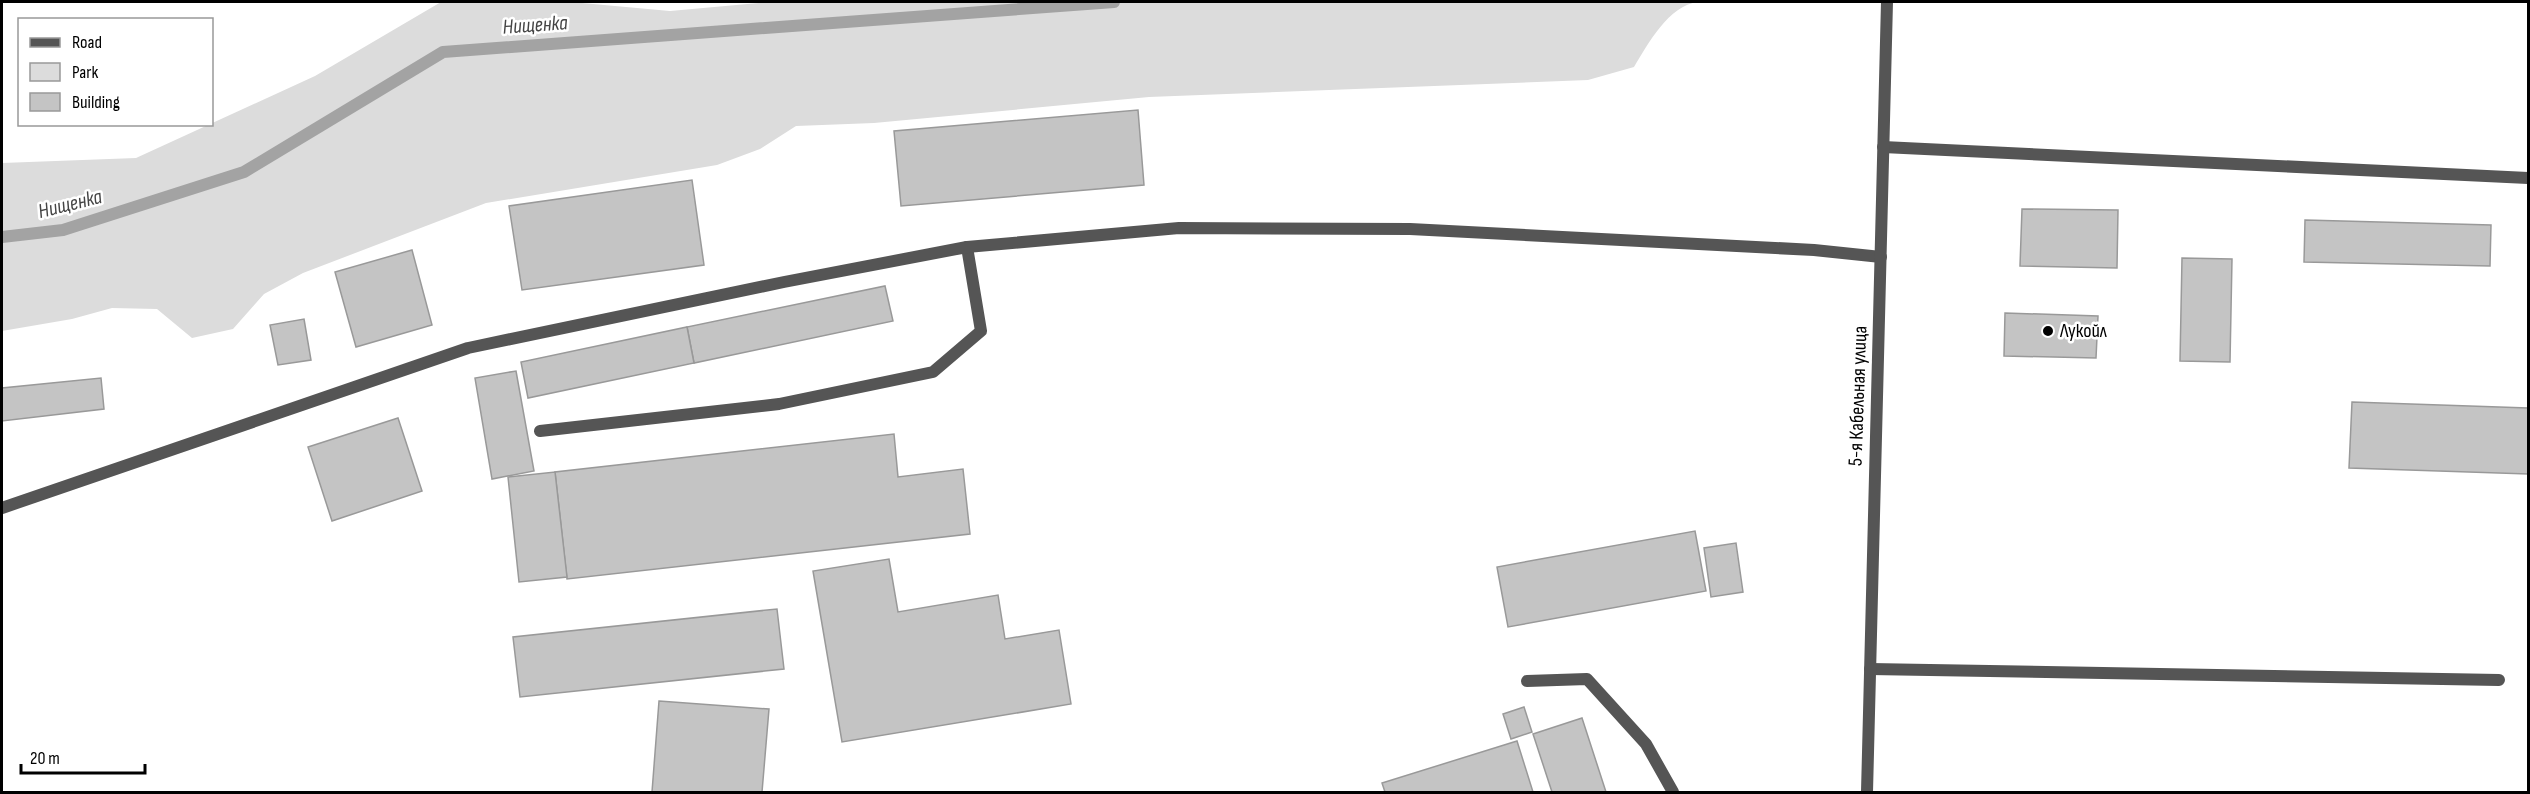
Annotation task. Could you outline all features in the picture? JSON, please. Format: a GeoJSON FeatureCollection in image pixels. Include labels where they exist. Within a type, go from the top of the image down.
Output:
{"type":"FeatureCollection","features":[{"type":"Feature","properties":{"kind":"street","name":"5-я Кабельная улица"},"geometry":{"type":"LineString","coordinates":[[1867,792],[1887,2]]}},
{"type":"Feature","properties":{"kind":"street"},"geometry":{"type":"LineString","coordinates":[[1883,147],[2529,178]]}},
{"type":"Feature","properties":{"kind":"street"},"geometry":{"type":"LineString","coordinates":[[2,508],[468,348],[784,282],[967,247],[1179,228],[1410,229],[1814,250],[1881,257]]}},
{"type":"Feature","properties":{"kind":"street"},"geometry":{"type":"LineString","coordinates":[[540,431],[779,404],[933,372],[981,331],[967,247]]}},
{"type":"Feature","properties":{"kind":"street"},"geometry":{"type":"LineString","coordinates":[[1870,669],[2499,681]]}},
{"type":"Feature","properties":{"kind":"street"},"geometry":{"type":"LineString","coordinates":[[1527,681],[1587,680],[1646,744],[1673,792]]}},
{"type":"Feature","properties":{"kind":"green space"},"geometry":{"type":"Polygon","coordinates":[[[441,2],[571,2],[670,11],[769,2],[1698,2],[1678,10],[1660,27],[1634,67],[1588,80],[1149,97],[874,123],[796,126],[760,149],[717,165],[486,203],[303,273],[264,294],[233,329],[192,338],[157,309],[112,308],[72,319],[2,331],[2,163],[136,158],[206,126],[213,126],[213,123],[315,76],[441,2]]]}},
{"type":"Feature","properties":{"kind":"building"},"geometry":{"type":"Polygon","coordinates":[[[1138,110],[1144,185],[901,206],[894,131],[1138,110]]]}},
{"type":"Feature","properties":{"kind":"building"},"geometry":{"type":"Polygon","coordinates":[[[692,180],[704,265],[522,290],[509,206],[692,180]]]}},
{"type":"Feature","properties":{"kind":"building"},"geometry":{"type":"Polygon","coordinates":[[[2022,209],[2118,210],[2117,268],[2020,266],[2022,209]]]}},
{"type":"Feature","properties":{"kind":"building"},"geometry":{"type":"Polygon","coordinates":[[[2305,220],[2491,225],[2490,266],[2304,262],[2305,220]]]}},
{"type":"Feature","properties":{"kind":"building"},"geometry":{"type":"Polygon","coordinates":[[[412,250],[432,325],[356,347],[335,272],[412,250]]]}},
{"type":"Feature","properties":{"kind":"building"},"geometry":{"type":"Polygon","coordinates":[[[2182,258],[2232,259],[2230,362],[2180,361],[2182,258]]]}},
{"type":"Feature","properties":{"kind":"building"},"geometry":{"type":"Polygon","coordinates":[[[885,286],[893,321],[694,363],[687,327],[885,286]]]}},
{"type":"Feature","properties":{"kind":"building"},"geometry":{"type":"Polygon","coordinates":[[[2005,313],[2098,316],[2096,358],[2004,356],[2005,313]]]}},
{"type":"Feature","properties":{"kind":"building"},"geometry":{"type":"Polygon","coordinates":[[[304,319],[311,360],[278,365],[270,325],[304,319]]]}},
{"type":"Feature","properties":{"kind":"building"},"geometry":{"type":"Polygon","coordinates":[[[687,327],[694,363],[528,398],[521,362],[687,327]]]}},
{"type":"Feature","properties":{"kind":"building"},"geometry":{"type":"Polygon","coordinates":[[[516,371],[534,471],[492,479],[475,378],[516,371]]]}},
{"type":"Feature","properties":{"kind":"building"},"geometry":{"type":"Polygon","coordinates":[[[101,378],[104,409],[2,421],[2,388],[101,378]]]}},
{"type":"Feature","properties":{"kind":"building"},"geometry":{"type":"Polygon","coordinates":[[[2352,402],[2528,408],[2528,474],[2349,468],[2352,402]]]}},
{"type":"Feature","properties":{"kind":"building"},"geometry":{"type":"Polygon","coordinates":[[[398,418],[422,491],[332,521],[308,447],[398,418]]]}},
{"type":"Feature","properties":{"kind":"building"},"geometry":{"type":"Polygon","coordinates":[[[894,434],[898,477],[963,469],[970,534],[567,579],[555,472],[894,434]]]}},
{"type":"Feature","properties":{"kind":"building"},"geometry":{"type":"Polygon","coordinates":[[[555,472],[567,577],[519,582],[508,477],[555,472]]]}},
{"type":"Feature","properties":{"kind":"building"},"geometry":{"type":"Polygon","coordinates":[[[1695,531],[1706,591],[1508,627],[1497,567],[1695,531]]]}},
{"type":"Feature","properties":{"kind":"building"},"geometry":{"type":"Polygon","coordinates":[[[1736,543],[1743,592],[1711,597],[1704,548],[1736,543]]]}},
{"type":"Feature","properties":{"kind":"building"},"geometry":{"type":"Polygon","coordinates":[[[889,559],[898,612],[998,595],[1005,639],[1059,630],[1071,704],[842,742],[813,571],[889,559]]]}},
{"type":"Feature","properties":{"kind":"building"},"geometry":{"type":"Polygon","coordinates":[[[777,609],[784,669],[520,697],[513,637],[777,609]]]}},
{"type":"Feature","properties":{"kind":"building"},"geometry":{"type":"Polygon","coordinates":[[[659,701],[769,709],[762,792],[652,792],[659,701]]]}},
{"type":"Feature","properties":{"kind":"building"},"geometry":{"type":"Polygon","coordinates":[[[1524,707],[1532,732],[1511,739],[1503,714],[1524,707]]]}},
{"type":"Feature","properties":{"kind":"building"},"geometry":{"type":"Polygon","coordinates":[[[1582,718],[1606,792],[1552,792],[1533,734],[1582,718]]]}},
{"type":"Feature","properties":{"kind":"building"},"geometry":{"type":"Polygon","coordinates":[[[1517,741],[1533,792],[1385,792],[1382,783],[1517,741]]]}},
{"type":"Feature","properties":{"kind":"waterway","name":"Нищенка"},"geometry":{"type":"LineString","coordinates":[[2,237],[63,230],[244,172],[443,52],[1114,2]]}},
{"type":"Feature","properties":{"kind":"place","name":"Лукойл"},"geometry":{"type":"Point","coordinates":[2048,331]}}]}
